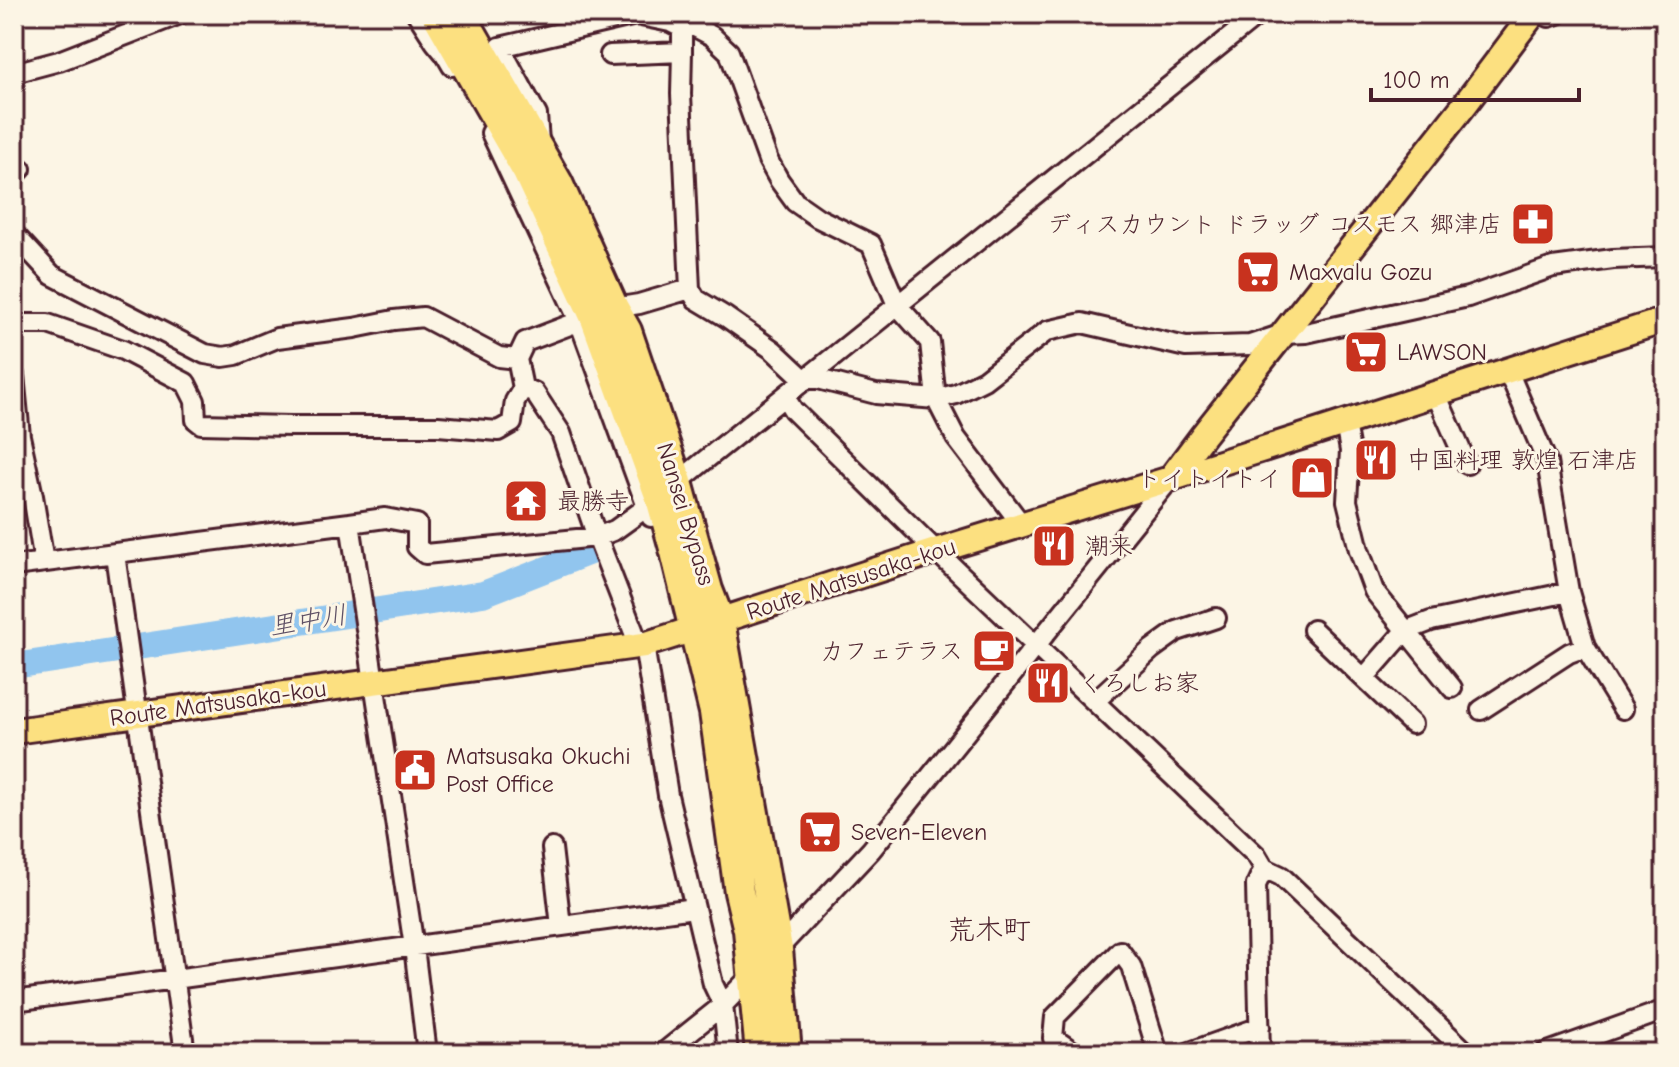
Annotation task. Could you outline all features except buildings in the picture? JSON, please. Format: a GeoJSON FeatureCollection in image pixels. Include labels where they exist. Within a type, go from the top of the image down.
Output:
{"type":"FeatureCollection","features":[{"type":"Feature","properties":{"kind":"highway","name":"Nansei Bypass"},"geometry":{"type":"LineString","coordinates":[[436,14],[446,46],[527,172],[596,315],[627,331],[678,482],[708,590],[707,625],[714,712],[739,892],[748,930],[760,1053]]}},
{"type":"Feature","properties":{"kind":"highway","name":"Nansei Bypass"},"geometry":{"type":"LineString","coordinates":[[461,14],[558,183],[596,315],[660,498],[675,552],[707,625],[778,949],[787,1053]]}},
{"type":"Feature","properties":{"kind":"main road"},"geometry":{"type":"LineString","coordinates":[[1170,479],[1533,14]]}},
{"type":"Feature","properties":{"kind":"main road","name":"Route Matsusaka-kou"},"geometry":{"type":"LineString","coordinates":[[14,731],[644,645],[1665,320]]}},
{"type":"Feature","properties":{"kind":"street"},"geometry":{"type":"LineString","coordinates":[[14,73],[59,61],[180,14]]}},
{"type":"Feature","properties":{"kind":"street"},"geometry":{"type":"LineString","coordinates":[[417,14],[446,46]]}},
{"type":"Feature","properties":{"kind":"street"},"geometry":{"type":"LineString","coordinates":[[678,482],[1259,14]]}},
{"type":"Feature","properties":{"kind":"street"},"geometry":{"type":"LineString","coordinates":[[1543,14],[1549,17],[1557,14]]}},
{"type":"Feature","properties":{"kind":"street"},"geometry":{"type":"LineString","coordinates":[[539,149],[537,115],[500,47],[636,15],[670,22],[686,21],[712,36],[729,52],[768,160],[795,202],[818,218],[871,244],[897,305],[930,342],[936,399],[956,438],[1022,525]]}},
{"type":"Feature","properties":{"kind":"street"},"geometry":{"type":"LineString","coordinates":[[686,21],[681,94],[690,289],[696,299],[773,350],[804,379],[818,379],[876,394],[936,399],[956,394],[984,380],[1047,331],[1082,323],[1186,347],[1250,345],[1283,334],[1306,333],[1468,297],[1553,267],[1613,259],[1665,257]]}},
{"type":"Feature","properties":{"kind":"street"},"geometry":{"type":"LineString","coordinates":[[610,55],[682,52]]}},
{"type":"Feature","properties":{"kind":"street"},"geometry":{"type":"LineString","coordinates":[[14,234],[52,275],[205,354],[223,357],[236,355],[277,338],[423,317],[499,357],[517,359]]}},
{"type":"Feature","properties":{"kind":"street"},"geometry":{"type":"LineString","coordinates":[[14,324],[48,324],[123,350],[186,383],[195,401],[196,420],[201,424],[438,426],[498,431],[512,423],[515,401],[523,388],[517,359],[525,342],[596,315],[690,289]]}},
{"type":"Feature","properties":{"kind":"street"},"geometry":{"type":"LineString","coordinates":[[596,315],[647,507],[665,554],[675,552]]}},
{"type":"Feature","properties":{"kind":"street"},"geometry":{"type":"LineString","coordinates":[[1508,371],[1547,462],[1569,592],[1585,647],[1623,709]]}},
{"type":"Feature","properties":{"kind":"street"},"geometry":{"type":"LineString","coordinates":[[14,375],[20,436],[44,562]]}},
{"type":"Feature","properties":{"kind":"street"},"geometry":{"type":"LineString","coordinates":[[523,388],[534,392],[561,433],[635,635],[644,645],[668,795],[713,984],[723,1005],[728,1053]]}},
{"type":"Feature","properties":{"kind":"street"},"geometry":{"type":"LineString","coordinates":[[1436,394],[1467,464]]}},
{"type":"Feature","properties":{"kind":"street"},"geometry":{"type":"LineString","coordinates":[[785,397],[793,410],[936,551],[1257,856],[1264,868],[1281,876],[1467,1053]]}},
{"type":"Feature","properties":{"kind":"street"},"geometry":{"type":"LineString","coordinates":[[1345,423],[1350,451],[1347,501],[1359,550],[1374,591],[1452,688]]}},
{"type":"Feature","properties":{"kind":"street"},"geometry":{"type":"LineString","coordinates":[[663,1053],[723,1005],[871,850],[1170,479]]}},
{"type":"Feature","properties":{"kind":"street"},"geometry":{"type":"LineString","coordinates":[[14,566],[385,518],[417,524],[417,547],[425,554],[597,537],[615,530],[647,507]]}},
{"type":"Feature","properties":{"kind":"street"},"geometry":{"type":"LineString","coordinates":[[350,523],[427,1053]]}},
{"type":"Feature","properties":{"kind":"street"},"geometry":{"type":"LineString","coordinates":[[115,554],[185,1053]]}},
{"type":"Feature","properties":{"kind":"street"},"geometry":{"type":"LineString","coordinates":[[1364,678],[1405,631],[1431,621],[1569,592]]}},
{"type":"Feature","properties":{"kind":"street"},"geometry":{"type":"LineString","coordinates":[[1095,701],[1152,649],[1177,631],[1216,618]]}},
{"type":"Feature","properties":{"kind":"street"},"geometry":{"type":"LineString","coordinates":[[1313,630],[1412,724]]}},
{"type":"Feature","properties":{"kind":"street"},"geometry":{"type":"LineString","coordinates":[[1481,710],[1569,653],[1585,647]]}},
{"type":"Feature","properties":{"kind":"street"},"geometry":{"type":"LineString","coordinates":[[552,848],[561,926]]}},
{"type":"Feature","properties":{"kind":"street"},"geometry":{"type":"LineString","coordinates":[[1260,1053],[1256,885],[1264,868]]}},
{"type":"Feature","properties":{"kind":"street"},"geometry":{"type":"LineString","coordinates":[[14,1001],[694,908]]}},
{"type":"Feature","properties":{"kind":"street"},"geometry":{"type":"LineString","coordinates":[[1075,1053],[1053,1038],[1055,1017],[1120,951],[1131,966],[1158,1053]]}},
{"type":"Feature","properties":{"kind":"street"},"geometry":{"type":"LineString","coordinates":[[1545,1053],[1665,1010]]}},
{"type":"Feature","properties":{"kind":"street"},"geometry":{"type":"LineString","coordinates":[[1187,1053],[1260,1027]]}},
{"type":"Feature","properties":{"kind":"waterway","name":"里中川"},"geometry":{"type":"LineString","coordinates":[[14,666],[483,594],[595,550]]}},
{"type":"Feature","properties":{"kind":"place","name":"ディスカウント ドラッグ コスモス 郷津店"},"geometry":{"type":"Point","coordinates":[1533,224]}},
{"type":"Feature","properties":{"kind":"place","name":"Maxvalu Gozu"},"geometry":{"type":"Point","coordinates":[1258,272]}},
{"type":"Feature","properties":{"kind":"place","name":"LAWSON"},"geometry":{"type":"Point","coordinates":[1366,352]}},
{"type":"Feature","properties":{"kind":"place","name":"中国料理 敦煌 石津店"},"geometry":{"type":"Point","coordinates":[1376,460]}},
{"type":"Feature","properties":{"kind":"place","name":"トイトイトイ"},"geometry":{"type":"Point","coordinates":[1312,478]}},
{"type":"Feature","properties":{"kind":"place","name":"最勝寺"},"geometry":{"type":"Point","coordinates":[526,501]}},
{"type":"Feature","properties":{"kind":"place","name":"潮来"},"geometry":{"type":"Point","coordinates":[1054,546]}},
{"type":"Feature","properties":{"kind":"place","name":"カフェテラス"},"geometry":{"type":"Point","coordinates":[994,651]}},
{"type":"Feature","properties":{"kind":"place","name":"くろしお家"},"geometry":{"type":"Point","coordinates":[1048,683]}},
{"type":"Feature","properties":{"kind":"place","name":"Matsusaka Okuchi Post Office"},"geometry":{"type":"Point","coordinates":[415,770]}},
{"type":"Feature","properties":{"kind":"place","name":"Seven-Eleven"},"geometry":{"type":"Point","coordinates":[820,832]}},
{"type":"Feature","properties":{"kind":"district","name":"荒木町"},"geometry":{"type":"Point","coordinates":[989,930]}}]}
